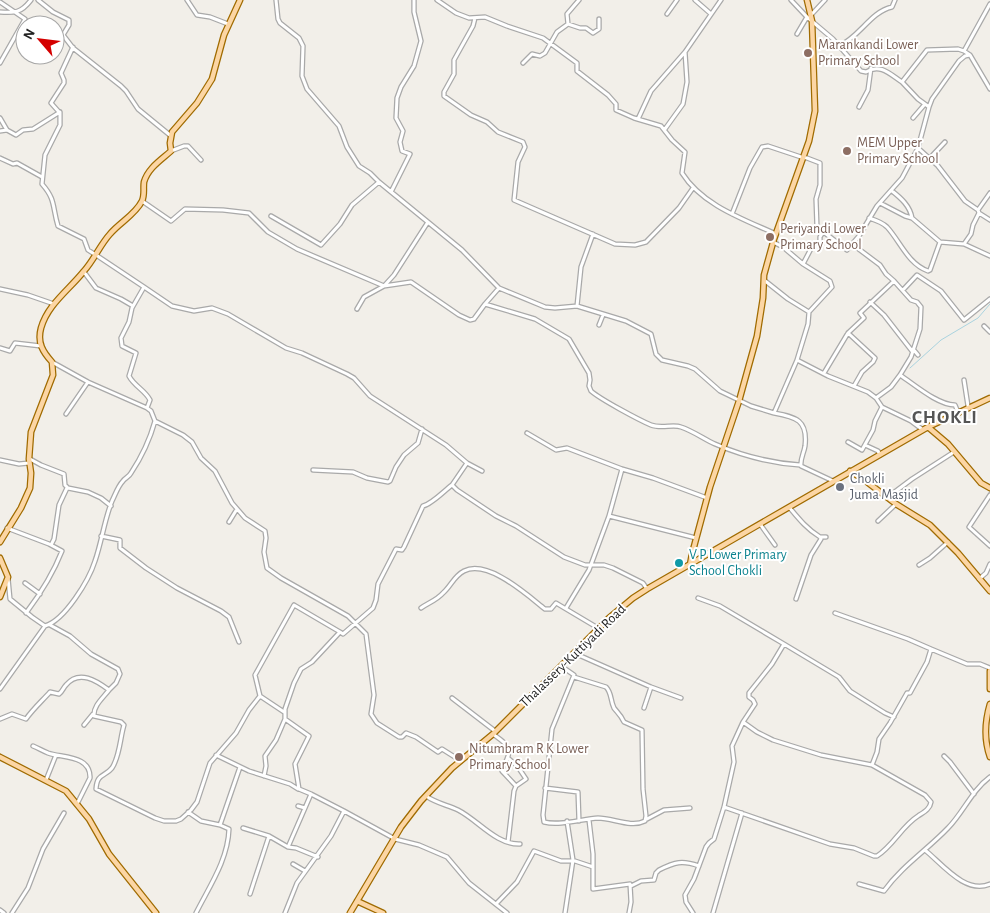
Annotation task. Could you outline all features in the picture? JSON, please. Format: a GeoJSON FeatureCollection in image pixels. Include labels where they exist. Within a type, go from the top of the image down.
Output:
{"type":"FeatureCollection","features":[{"type":"Feature","properties":{"kind":"main road"},"geometry":{"type":"LineString","coordinates":[[0,542],[7,528],[14,521],[28,494],[31,482],[29,461],[31,432],[53,375],[52,362],[44,353],[39,342],[41,329],[61,295],[84,272],[110,234],[127,219],[142,200],[145,180],[150,171],[171,151],[172,132],[197,103],[210,84],[216,70],[228,24],[240,0]]}},
{"type":"Feature","properties":{"kind":"main road"},"geometry":{"type":"LineString","coordinates":[[690,565],[690,558],[707,498],[739,401],[757,336],[764,280],[773,242],[810,140],[815,111],[812,21],[807,0]]}},
{"type":"Feature","properties":{"kind":"main road","name":"Thalassery-Kuttiyadi Road"},"geometry":{"type":"LineString","coordinates":[[350,913],[410,814],[452,768],[494,732],[622,606],[647,589],[926,428],[968,406],[990,398]]}},
{"type":"Feature","properties":{"kind":"main road"},"geometry":{"type":"LineString","coordinates":[[926,428],[948,444],[981,483],[990,488]]}},
{"type":"Feature","properties":{"kind":"main road"},"geometry":{"type":"LineString","coordinates":[[850,471],[896,504],[930,525],[958,553],[990,592]]}},
{"type":"Feature","properties":{"kind":"main road"},"geometry":{"type":"LineString","coordinates":[[0,558],[8,577],[0,597]]}},
{"type":"Feature","properties":{"kind":"main road"},"geometry":{"type":"LineString","coordinates":[[990,669],[990,689]]}},
{"type":"Feature","properties":{"kind":"main road"},"geometry":{"type":"LineString","coordinates":[[990,704],[986,734],[990,757]]}},
{"type":"Feature","properties":{"kind":"main road"},"geometry":{"type":"LineString","coordinates":[[0,757],[66,791],[89,819],[108,854],[156,913]]}},
{"type":"Feature","properties":{"kind":"main road"},"geometry":{"type":"LineString","coordinates":[[357,901],[382,913]]}},
{"type":"Feature","properties":{"kind":"street"},"geometry":{"type":"LineString","coordinates":[[0,12],[15,13],[25,8],[31,0]]}},
{"type":"Feature","properties":{"kind":"street"},"geometry":{"type":"LineString","coordinates":[[38,0],[53,12],[69,20],[69,25],[63,36],[73,47],[121,86],[138,109],[171,136]]}},
{"type":"Feature","properties":{"kind":"street"},"geometry":{"type":"LineString","coordinates":[[187,0],[197,15],[210,17],[228,24]]}},
{"type":"Feature","properties":{"kind":"street"},"geometry":{"type":"LineString","coordinates":[[276,0],[278,19],[299,38],[303,46],[302,76],[307,89],[340,126],[348,148],[360,166],[370,172],[379,182],[462,250],[499,288],[545,307],[577,306],[626,321],[651,334],[656,354],[662,360],[695,369],[720,391],[739,401],[774,413],[794,417],[803,426],[805,447],[800,465]]}},
{"type":"Feature","properties":{"kind":"street"},"geometry":{"type":"LineString","coordinates":[[391,192],[410,154],[402,151],[400,142],[403,131],[396,118],[397,98],[401,87],[414,66],[421,41],[414,12],[414,0]]}},
{"type":"Feature","properties":{"kind":"street"},"geometry":{"type":"LineString","coordinates":[[437,0],[456,13],[469,18],[485,17],[543,38],[577,63],[577,71],[608,95],[616,104],[616,110],[638,119],[658,124],[665,129],[672,140],[684,152],[682,173],[694,188],[732,214],[776,234]]}},
{"type":"Feature","properties":{"kind":"street"},"geometry":{"type":"LineString","coordinates":[[568,24],[567,14],[579,0]]}},
{"type":"Feature","properties":{"kind":"street"},"geometry":{"type":"LineString","coordinates":[[667,14],[677,0]]}},
{"type":"Feature","properties":{"kind":"street"},"geometry":{"type":"LineString","coordinates":[[696,0],[711,14]]}},
{"type":"Feature","properties":{"kind":"street"},"geometry":{"type":"LineString","coordinates":[[638,119],[651,90],[685,52],[721,0]]}},
{"type":"Feature","properties":{"kind":"street"},"geometry":{"type":"LineString","coordinates":[[791,0],[810,16]]}},
{"type":"Feature","properties":{"kind":"street"},"geometry":{"type":"LineString","coordinates":[[797,34],[825,0]]}},
{"type":"Feature","properties":{"kind":"street"},"geometry":{"type":"LineString","coordinates":[[839,46],[855,36],[877,14],[884,9],[892,7],[895,0]]}},
{"type":"Feature","properties":{"kind":"street"},"geometry":{"type":"LineString","coordinates":[[0,2],[25,19],[0,62]]}},
{"type":"Feature","properties":{"kind":"street"},"geometry":{"type":"LineString","coordinates":[[964,51],[990,4]]}},
{"type":"Feature","properties":{"kind":"street"},"geometry":{"type":"LineString","coordinates":[[476,18],[454,60],[454,74],[444,92],[444,96],[471,115],[487,122],[498,132],[523,142],[524,147],[518,162],[514,200],[615,244],[642,244],[679,208],[694,188]]}},
{"type":"Feature","properties":{"kind":"street"},"geometry":{"type":"LineString","coordinates":[[568,24],[586,28],[593,33],[599,29],[599,19]]}},
{"type":"Feature","properties":{"kind":"street"},"geometry":{"type":"LineString","coordinates":[[812,21],[862,71],[866,72],[871,68],[885,69],[929,107]]}},
{"type":"Feature","properties":{"kind":"street"},"geometry":{"type":"LineString","coordinates":[[524,63],[532,54],[540,56],[545,53],[557,32],[568,24]]}},
{"type":"Feature","properties":{"kind":"street"},"geometry":{"type":"LineString","coordinates":[[73,47],[61,72],[64,83],[51,103],[60,112],[60,125],[45,155],[42,177],[42,184],[53,199],[54,214],[58,226],[84,239],[88,250],[172,306],[194,311],[212,308],[228,314],[286,348],[302,353],[354,378],[370,396],[446,445],[467,463],[482,471]]}},
{"type":"Feature","properties":{"kind":"street"},"geometry":{"type":"LineString","coordinates":[[902,82],[927,50],[958,49],[970,55],[990,89]]}},
{"type":"Feature","properties":{"kind":"street"},"geometry":{"type":"LineString","coordinates":[[665,129],[683,104],[687,82],[685,52]]}},
{"type":"Feature","properties":{"kind":"street"},"geometry":{"type":"LineString","coordinates":[[732,214],[750,168],[762,147],[768,146],[804,157],[820,163],[820,185],[816,199],[817,227],[847,250],[880,203],[902,178],[918,148],[932,99],[959,61],[965,56],[970,55]]}},
{"type":"Feature","properties":{"kind":"street"},"geometry":{"type":"LineString","coordinates":[[859,107],[868,90],[871,68]]}},
{"type":"Feature","properties":{"kind":"street"},"geometry":{"type":"LineString","coordinates":[[913,118],[925,104]]}},
{"type":"Feature","properties":{"kind":"street"},"geometry":{"type":"LineString","coordinates":[[0,118],[7,130],[16,135],[23,130],[33,129],[60,112]]}},
{"type":"Feature","properties":{"kind":"street"},"geometry":{"type":"LineString","coordinates":[[0,131],[7,130]]}},
{"type":"Feature","properties":{"kind":"street"},"geometry":{"type":"LineString","coordinates":[[930,158],[945,142]]}},
{"type":"Feature","properties":{"kind":"street"},"geometry":{"type":"LineString","coordinates":[[171,151],[188,146],[200,160]]}},
{"type":"Feature","properties":{"kind":"street"},"geometry":{"type":"LineString","coordinates":[[918,148],[930,158],[965,202],[990,220]]}},
{"type":"Feature","properties":{"kind":"street"},"geometry":{"type":"LineString","coordinates":[[0,158],[13,164],[17,163],[42,177]]}},
{"type":"Feature","properties":{"kind":"street"},"geometry":{"type":"LineString","coordinates":[[271,216],[321,245],[340,224],[352,205],[379,182]]}},
{"type":"Feature","properties":{"kind":"street"},"geometry":{"type":"LineString","coordinates":[[892,191],[903,200],[910,210],[912,218]]}},
{"type":"Feature","properties":{"kind":"street"},"geometry":{"type":"LineString","coordinates":[[964,244],[971,234],[978,212],[990,193]]}},
{"type":"Feature","properties":{"kind":"street"},"geometry":{"type":"LineString","coordinates":[[53,199],[59,197]]}},
{"type":"Feature","properties":{"kind":"street"},"geometry":{"type":"LineString","coordinates":[[142,200],[171,221],[185,209],[249,213],[268,232],[297,249],[384,286],[411,282],[459,315],[470,320],[474,319],[499,288]]}},
{"type":"Feature","properties":{"kind":"street"},"geometry":{"type":"LineString","coordinates":[[880,203],[912,218],[940,242],[964,244],[990,256]]}},
{"type":"Feature","properties":{"kind":"street"},"geometry":{"type":"LineString","coordinates":[[869,218],[887,227],[908,256],[922,269],[930,270],[940,242]]}},
{"type":"Feature","properties":{"kind":"street"},"geometry":{"type":"LineString","coordinates":[[357,309],[364,297],[384,286],[394,275],[428,222]]}},
{"type":"Feature","properties":{"kind":"street"},"geometry":{"type":"LineString","coordinates":[[803,264],[814,243],[820,242],[823,232]]}},
{"type":"Feature","properties":{"kind":"street"},"geometry":{"type":"LineString","coordinates":[[577,306],[581,267],[593,234]]}},
{"type":"Feature","properties":{"kind":"street"},"geometry":{"type":"LineString","coordinates":[[773,242],[830,281],[832,287],[809,312],[808,324],[797,360],[774,413]]}},
{"type":"Feature","properties":{"kind":"street"},"geometry":{"type":"LineString","coordinates":[[852,244],[880,265],[911,300],[917,302],[921,307],[920,329],[911,357],[891,387],[876,398]]}},
{"type":"Feature","properties":{"kind":"street"},"geometry":{"type":"LineString","coordinates":[[903,290],[922,269]]}},
{"type":"Feature","properties":{"kind":"street"},"geometry":{"type":"LineString","coordinates":[[84,272],[96,288],[133,306]]}},
{"type":"Feature","properties":{"kind":"street"},"geometry":{"type":"LineString","coordinates":[[917,275],[941,291],[964,320],[990,299]]}},
{"type":"Feature","properties":{"kind":"street"},"geometry":{"type":"LineString","coordinates":[[764,280],[788,299],[809,312]]}},
{"type":"Feature","properties":{"kind":"street"},"geometry":{"type":"LineString","coordinates":[[824,373],[848,334],[864,318],[860,313],[894,281]]}},
{"type":"Feature","properties":{"kind":"street"},"geometry":{"type":"LineString","coordinates":[[144,287],[133,306],[129,322],[121,338],[122,346],[136,353],[129,376],[148,395],[150,400],[147,408]]}},
{"type":"Feature","properties":{"kind":"street"},"geometry":{"type":"LineString","coordinates":[[0,289],[28,295],[54,304]]}},
{"type":"Feature","properties":{"kind":"street"},"geometry":{"type":"LineString","coordinates":[[870,302],[884,315],[918,355]]}},
{"type":"Feature","properties":{"kind":"street"},"geometry":{"type":"LineString","coordinates":[[485,304],[535,319],[569,338],[589,373],[589,386],[594,394],[651,425],[666,428],[680,426],[724,448],[759,460],[800,465],[833,481]]}},
{"type":"Feature","properties":{"kind":"street"},"geometry":{"type":"LineString","coordinates":[[599,325],[603,314]]}},
{"type":"Feature","properties":{"kind":"street"},"geometry":{"type":"LineString","coordinates":[[984,326],[990,332]]}},
{"type":"Feature","properties":{"kind":"street"},"geometry":{"type":"LineString","coordinates":[[848,334],[876,358],[862,372],[854,386]]}},
{"type":"Feature","properties":{"kind":"street"},"geometry":{"type":"LineString","coordinates":[[0,348],[10,351],[15,343],[41,346]]}},
{"type":"Feature","properties":{"kind":"street"},"geometry":{"type":"LineString","coordinates":[[797,360],[868,392],[876,398],[882,407],[926,428]]}},
{"type":"Feature","properties":{"kind":"street"},"geometry":{"type":"LineString","coordinates":[[52,362],[88,382],[147,408],[151,411],[156,421],[192,442],[201,458],[215,472],[232,503],[245,518],[265,531],[264,552],[267,568],[281,578],[336,608],[366,634],[374,695],[371,714],[377,723],[399,737],[406,733],[416,737],[438,752],[442,749],[461,761]]}},
{"type":"Feature","properties":{"kind":"street"},"geometry":{"type":"LineString","coordinates":[[900,375],[939,401],[948,405],[955,405],[958,412]]}},
{"type":"Feature","properties":{"kind":"street"},"geometry":{"type":"LineString","coordinates":[[964,380],[968,406]]}},
{"type":"Feature","properties":{"kind":"street"},"geometry":{"type":"LineString","coordinates":[[66,414],[88,382]]}},
{"type":"Feature","properties":{"kind":"street"},"geometry":{"type":"LineString","coordinates":[[848,442],[862,450],[873,430],[878,413],[882,407]]}},
{"type":"Feature","properties":{"kind":"street"},"geometry":{"type":"LineString","coordinates":[[0,689],[45,626],[50,625],[58,618],[74,600],[95,562],[110,506],[122,481],[130,475],[156,421]]}},
{"type":"Feature","properties":{"kind":"street"},"geometry":{"type":"LineString","coordinates":[[313,470],[353,472],[367,478],[388,482],[404,455],[418,443],[422,429]]}},
{"type":"Feature","properties":{"kind":"street"},"geometry":{"type":"LineString","coordinates":[[528,433],[556,450],[567,448],[707,498]]}},
{"type":"Feature","properties":{"kind":"street"},"geometry":{"type":"LineString","coordinates":[[864,445],[878,451],[881,455]]}},
{"type":"Feature","properties":{"kind":"street"},"geometry":{"type":"LineString","coordinates":[[888,497],[954,452]]}},
{"type":"Feature","properties":{"kind":"street"},"geometry":{"type":"LineString","coordinates":[[0,460],[19,464],[29,461],[64,474],[67,488],[88,492],[101,498],[110,506]]}},
{"type":"Feature","properties":{"kind":"street"},"geometry":{"type":"LineString","coordinates":[[285,712],[260,696],[255,675],[294,605],[343,634],[347,632],[373,608],[378,584],[385,569],[396,549],[402,550],[423,506],[430,505],[439,494],[452,485],[467,463]]}},
{"type":"Feature","properties":{"kind":"street"},"geometry":{"type":"LineString","coordinates":[[566,608],[591,564],[609,516],[622,469]]}},
{"type":"Feature","properties":{"kind":"street"},"geometry":{"type":"LineString","coordinates":[[452,485],[496,516],[516,526],[564,557],[585,566],[591,564],[613,568],[643,583],[647,589]]}},
{"type":"Feature","properties":{"kind":"street"},"geometry":{"type":"LineString","coordinates":[[51,545],[54,539],[59,505],[67,488]]}},
{"type":"Feature","properties":{"kind":"street"},"geometry":{"type":"LineString","coordinates":[[990,495],[969,527],[990,546]]}},
{"type":"Feature","properties":{"kind":"street"},"geometry":{"type":"LineString","coordinates":[[878,521],[896,504]]}},
{"type":"Feature","properties":{"kind":"street"},"geometry":{"type":"LineString","coordinates":[[789,507],[810,532],[820,537],[826,537]]}},
{"type":"Feature","properties":{"kind":"street"},"geometry":{"type":"LineString","coordinates":[[229,522],[237,509]]}},
{"type":"Feature","properties":{"kind":"street"},"geometry":{"type":"LineString","coordinates":[[609,516],[696,538]]}},
{"type":"Feature","properties":{"kind":"street"},"geometry":{"type":"LineString","coordinates":[[760,524],[775,545]]}},
{"type":"Feature","properties":{"kind":"street"},"geometry":{"type":"LineString","coordinates":[[7,528],[62,551],[54,571],[26,613]]}},
{"type":"Feature","properties":{"kind":"street"},"geometry":{"type":"LineString","coordinates":[[101,536],[120,540],[120,548],[146,568],[177,588],[221,611],[229,618],[239,642]]}},
{"type":"Feature","properties":{"kind":"street"},"geometry":{"type":"LineString","coordinates":[[796,599],[810,555],[818,544],[820,537]]}},
{"type":"Feature","properties":{"kind":"street"},"geometry":{"type":"LineString","coordinates":[[919,565],[948,542]]}},
{"type":"Feature","properties":{"kind":"street"},"geometry":{"type":"LineString","coordinates":[[978,579],[986,573],[990,564]]}},
{"type":"Feature","properties":{"kind":"street"},"geometry":{"type":"LineString","coordinates":[[421,608],[445,592],[453,580],[465,570],[479,569],[501,577],[545,609],[551,609],[556,603],[598,628]]}},
{"type":"Feature","properties":{"kind":"street"},"geometry":{"type":"LineString","coordinates":[[8,577],[10,599],[45,626]]}},
{"type":"Feature","properties":{"kind":"street"},"geometry":{"type":"LineString","coordinates":[[25,584],[40,594]]}},
{"type":"Feature","properties":{"kind":"street"},"geometry":{"type":"LineString","coordinates":[[698,598],[720,606],[836,674],[850,691],[894,717]]}},
{"type":"Feature","properties":{"kind":"street"},"geometry":{"type":"LineString","coordinates":[[835,613],[908,639],[967,664],[980,664],[990,669]]}},
{"type":"Feature","properties":{"kind":"street"},"geometry":{"type":"LineString","coordinates":[[50,625],[70,636],[91,654],[118,670],[120,674],[116,683],[100,700],[93,714],[84,725]]}},
{"type":"Feature","properties":{"kind":"street"},"geometry":{"type":"LineString","coordinates":[[264,776],[266,756],[276,740],[285,719],[285,712],[301,669],[312,662],[340,632]]}},
{"type":"Feature","properties":{"kind":"street"},"geometry":{"type":"LineString","coordinates":[[693,913],[685,895],[708,843],[714,839],[724,807],[734,762],[732,746],[754,704],[749,693],[772,664],[784,644]]}},
{"type":"Feature","properties":{"kind":"street"},"geometry":{"type":"LineString","coordinates":[[872,765],[879,739],[894,717],[906,693],[910,693],[915,685],[931,649]]}},
{"type":"Feature","properties":{"kind":"street"},"geometry":{"type":"LineString","coordinates":[[574,653],[650,688],[681,698]]}},
{"type":"Feature","properties":{"kind":"street"},"geometry":{"type":"LineString","coordinates":[[561,666],[573,674],[574,677],[606,687],[609,690],[614,708],[620,713],[624,722],[642,730],[646,821]]}},
{"type":"Feature","properties":{"kind":"street"},"geometry":{"type":"LineString","coordinates":[[0,719],[12,714],[26,719],[50,692],[59,694],[63,691],[66,684],[80,677],[88,677],[109,690]]}},
{"type":"Feature","properties":{"kind":"street"},"geometry":{"type":"LineString","coordinates":[[574,677],[552,728],[542,815],[544,822],[605,819],[635,824],[646,821],[664,810],[690,808]]}},
{"type":"Feature","properties":{"kind":"street"},"geometry":{"type":"LineString","coordinates":[[644,708],[650,688]]}},
{"type":"Feature","properties":{"kind":"street"},"geometry":{"type":"LineString","coordinates":[[93,714],[97,718],[121,722],[124,725],[115,762],[108,772],[101,775],[96,789],[134,809],[164,821],[176,821],[197,802],[207,770],[216,755],[236,733],[249,710],[260,696]]}},
{"type":"Feature","properties":{"kind":"street"},"geometry":{"type":"LineString","coordinates":[[452,698],[507,745],[509,749],[508,758],[502,771],[516,786]]}},
{"type":"Feature","properties":{"kind":"street"},"geometry":{"type":"LineString","coordinates":[[285,719],[309,736],[295,764],[299,789]]}},
{"type":"Feature","properties":{"kind":"street"},"geometry":{"type":"LineString","coordinates":[[724,807],[830,844],[854,848],[877,856],[910,822],[926,810],[931,802],[925,795],[872,765],[821,755],[773,740],[743,722]]}},
{"type":"Feature","properties":{"kind":"street"},"geometry":{"type":"LineString","coordinates":[[33,746],[49,753],[79,760],[86,767],[90,774],[77,805]]}},
{"type":"Feature","properties":{"kind":"street"},"geometry":{"type":"LineString","coordinates":[[46,780],[56,755]]}},
{"type":"Feature","properties":{"kind":"street"},"geometry":{"type":"LineString","coordinates":[[216,755],[240,767],[290,784],[395,839],[419,845],[447,857],[469,883],[507,913]]}},
{"type":"Feature","properties":{"kind":"street"},"geometry":{"type":"LineString","coordinates":[[944,756],[974,794]]}},
{"type":"Feature","properties":{"kind":"street"},"geometry":{"type":"LineString","coordinates":[[508,758],[526,778],[525,781],[516,786],[512,798],[508,842]]}},
{"type":"Feature","properties":{"kind":"street"},"geometry":{"type":"LineString","coordinates":[[220,825],[240,767]]}},
{"type":"Feature","properties":{"kind":"street"},"geometry":{"type":"LineString","coordinates":[[859,884],[884,891],[898,872],[949,827],[974,794],[990,777]]}},
{"type":"Feature","properties":{"kind":"street"},"geometry":{"type":"LineString","coordinates":[[545,788],[578,792],[579,821]]}},
{"type":"Feature","properties":{"kind":"street"},"geometry":{"type":"LineString","coordinates":[[288,847],[310,794]]}},
{"type":"Feature","properties":{"kind":"street"},"geometry":{"type":"LineString","coordinates":[[426,796],[458,810],[489,832],[508,842],[520,844]]}},
{"type":"Feature","properties":{"kind":"street"},"geometry":{"type":"LineString","coordinates":[[298,806],[305,808]]}},
{"type":"Feature","properties":{"kind":"street"},"geometry":{"type":"LineString","coordinates":[[285,913],[297,884],[305,871],[318,857],[344,811]]}},
{"type":"Feature","properties":{"kind":"street"},"geometry":{"type":"LineString","coordinates":[[188,812],[206,823],[220,825],[229,829],[227,844],[215,877],[196,913]]}},
{"type":"Feature","properties":{"kind":"street"},"geometry":{"type":"LineString","coordinates":[[12,913],[28,888],[43,849],[64,813]]}},
{"type":"Feature","properties":{"kind":"street"},"geometry":{"type":"LineString","coordinates":[[713,913],[742,814]]}},
{"type":"Feature","properties":{"kind":"street"},"geometry":{"type":"LineString","coordinates":[[589,820],[593,888],[630,884],[632,902],[629,913]]}},
{"type":"Feature","properties":{"kind":"street"},"geometry":{"type":"LineString","coordinates":[[565,913],[573,860],[567,822]]}},
{"type":"Feature","properties":{"kind":"street"},"geometry":{"type":"LineString","coordinates":[[243,828],[269,836],[288,847],[296,848],[318,857]]}},
{"type":"Feature","properties":{"kind":"street"},"geometry":{"type":"LineString","coordinates":[[250,894],[269,836]]}},
{"type":"Feature","properties":{"kind":"street"},"geometry":{"type":"LineString","coordinates":[[925,850],[963,883],[976,888],[990,884]]}},
{"type":"Feature","properties":{"kind":"street"},"geometry":{"type":"LineString","coordinates":[[496,904],[517,882],[534,852],[561,861],[573,860],[592,867]]}},
{"type":"Feature","properties":{"kind":"street"},"geometry":{"type":"LineString","coordinates":[[630,886],[641,881],[654,880],[659,870],[680,862],[689,862],[699,866]]}},
{"type":"Feature","properties":{"kind":"street"},"geometry":{"type":"LineString","coordinates":[[293,864],[305,871]]}},
{"type":"Feature","properties":{"kind":"street"},"geometry":{"type":"LineString","coordinates":[[0,910],[4,913]]}},
{"type":"Feature","properties":{"kind":"waterway"},"geometry":{"type":"LineString","coordinates":[[910,368],[941,340],[978,318],[990,304]]}},
{"type":"Feature","properties":{"kind":"place","name":"Marankandi Lower Primary School"},"geometry":{"type":"Point","coordinates":[808,53]}},
{"type":"Feature","properties":{"kind":"place","name":"MEM Upper Primary School"},"geometry":{"type":"Point","coordinates":[847,151]}},
{"type":"Feature","properties":{"kind":"place","name":"Periyandi Lower Primary School"},"geometry":{"type":"Point","coordinates":[770,237]}},
{"type":"Feature","properties":{"kind":"place","name":"Chokli Juma Masjid"},"geometry":{"type":"Point","coordinates":[840,487]}},
{"type":"Feature","properties":{"kind":"place","name":"V P Lower Primary School Chokli"},"geometry":{"type":"Point","coordinates":[679,563]}},
{"type":"Feature","properties":{"kind":"place","name":"Nitumbram R K Lower Primary School"},"geometry":{"type":"Point","coordinates":[459,757]}},
{"type":"Feature","properties":{"kind":"district","name":"CHOKLI"},"geometry":{"type":"Point","coordinates":[945,417]}}]}
